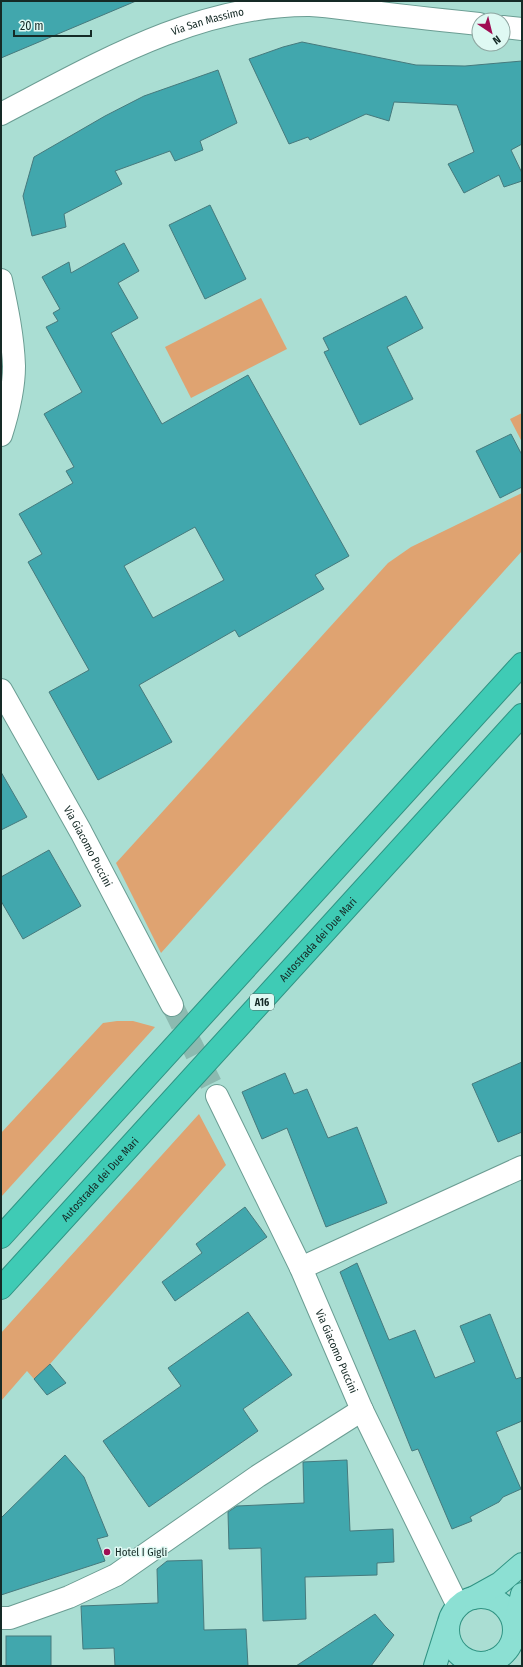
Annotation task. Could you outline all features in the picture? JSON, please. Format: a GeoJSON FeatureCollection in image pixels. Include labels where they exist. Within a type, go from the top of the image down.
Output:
{"type":"FeatureCollection","features":[{"type":"Feature","properties":{"kind":"highway"},"geometry":{"type":"LineString","coordinates":[[1,1237],[522,664]]}},
{"type":"Feature","properties":{"kind":"highway","name":"Autostrada dei Due Mari"},"geometry":{"type":"LineString","coordinates":[[1,1288],[522,715]]}},
{"type":"Feature","properties":{"kind":"main road"},"geometry":{"type":"LineString","coordinates":[[436,1666],[460,1609],[500,1583],[522,1564]]}},
{"type":"Feature","properties":{"kind":"main road"},"geometry":{"type":"LineString","coordinates":[[460,1609],[450,1640],[456,1651],[467,1659],[487,1664],[501,1655],[508,1648],[513,1638],[522,1594]]}},
{"type":"Feature","properties":{"kind":"main road"},"geometry":{"type":"LineString","coordinates":[[460,1609],[492,1599],[500,1603],[507,1610],[514,1628]]}},
{"type":"Feature","properties":{"kind":"street","name":"Via San Massimo"},"geometry":{"type":"LineString","coordinates":[[1,114],[96,65],[159,37],[211,18],[263,9],[310,5],[471,23]]}},
{"type":"Feature","properties":{"kind":"street"},"geometry":{"type":"LineString","coordinates":[[511,28],[522,29]]}},
{"type":"Feature","properties":{"kind":"street"},"geometry":{"type":"LineString","coordinates":[[1,280],[8,314],[14,366],[8,414],[1,435]]}},
{"type":"Feature","properties":{"kind":"street","name":"Via Giacomo Puccini"},"geometry":{"type":"LineString","coordinates":[[1,690],[81,832],[172,1005]]}},
{"type":"Feature","properties":{"kind":"street","name":"Via Giacomo Puccini"},"geometry":{"type":"LineString","coordinates":[[217,1096],[301,1268],[362,1410],[460,1609]]}},
{"type":"Feature","properties":{"kind":"street"},"geometry":{"type":"LineString","coordinates":[[301,1268],[522,1167]]}},
{"type":"Feature","properties":{"kind":"street"},"geometry":{"type":"LineString","coordinates":[[1,1618],[10,1618],[69,1597],[116,1575],[258,1476],[362,1410]]}},
{"type":"Feature","properties":{"kind":"shaded area"},"geometry":{"type":"Polygon","coordinates":[[[261,298],[287,349],[191,398],[165,347],[261,298]]]}},
{"type":"Feature","properties":{"kind":"shaded area"},"geometry":{"type":"Polygon","coordinates":[[[522,413],[522,442],[510,419],[522,413]]]}},
{"type":"Feature","properties":{"kind":"shaded area"},"geometry":{"type":"Polygon","coordinates":[[[522,493],[522,551],[161,953],[116,863],[388,563],[411,547],[522,493]]]}},
{"type":"Feature","properties":{"kind":"shaded area"},"geometry":{"type":"Polygon","coordinates":[[[133,1021],[155,1027],[1,1197],[1,1133],[103,1023],[133,1021]]]}},
{"type":"Feature","properties":{"kind":"shaded area"},"geometry":{"type":"Polygon","coordinates":[[[199,1114],[226,1165],[50,1364],[34,1379],[27,1371],[1,1401],[1,1333],[199,1114]]]}},
{"type":"Feature","properties":{"kind":"building"},"geometry":{"type":"Polygon","coordinates":[[[1,1],[136,1],[1,58],[1,1]]]}},
{"type":"Feature","properties":{"kind":"building"},"geometry":{"type":"Polygon","coordinates":[[[302,42],[416,65],[465,66],[522,61],[522,144],[511,150],[522,173],[522,181],[504,187],[499,175],[464,193],[448,164],[474,152],[457,105],[394,102],[389,121],[366,114],[310,140],[308,137],[289,144],[249,59],[302,42]]]}},
{"type":"Feature","properties":{"kind":"building"},"geometry":{"type":"Polygon","coordinates":[[[218,70],[237,123],[200,141],[203,150],[175,161],[170,151],[115,171],[122,184],[64,214],[66,227],[32,236],[23,196],[34,157],[105,116],[144,96],[218,70]]]}},
{"type":"Feature","properties":{"kind":"building"},"geometry":{"type":"Polygon","coordinates":[[[210,205],[246,279],[205,299],[169,225],[210,205]]]}},
{"type":"Feature","properties":{"kind":"building"},"geometry":{"type":"Polygon","coordinates":[[[124,243],[139,271],[118,283],[138,318],[111,333],[162,424],[248,375],[349,556],[315,575],[324,589],[239,637],[235,630],[139,685],[172,742],[98,780],[49,692],[89,670],[28,562],[42,554],[19,514],[73,483],[66,471],[74,467],[44,414],[82,392],[46,327],[58,321],[53,313],[60,309],[42,277],[69,262],[71,273],[124,243]],[[195,527],[124,566],[153,618],[224,580],[195,527]]]}},
{"type":"Feature","properties":{"kind":"building"},"geometry":{"type":"Polygon","coordinates":[[[406,296],[423,328],[387,347],[413,399],[360,425],[324,352],[329,350],[323,338],[406,296]]]}},
{"type":"Feature","properties":{"kind":"building"},"geometry":{"type":"Polygon","coordinates":[[[511,434],[522,455],[522,487],[500,498],[476,451],[511,434]]]}},
{"type":"Feature","properties":{"kind":"building"},"geometry":{"type":"Polygon","coordinates":[[[1,772],[27,817],[1,830],[1,772]]]}},
{"type":"Feature","properties":{"kind":"building"},"geometry":{"type":"Polygon","coordinates":[[[49,850],[81,906],[23,939],[1,901],[1,877],[49,850]]]}},
{"type":"Feature","properties":{"kind":"building"},"geometry":{"type":"Polygon","coordinates":[[[522,1062],[522,1132],[498,1142],[472,1084],[522,1062]]]}},
{"type":"Feature","properties":{"kind":"building"},"geometry":{"type":"Polygon","coordinates":[[[285,1073],[294,1094],[307,1089],[328,1138],[357,1127],[387,1203],[326,1227],[287,1128],[262,1139],[242,1092],[285,1073]]]}},
{"type":"Feature","properties":{"kind":"building"},"geometry":{"type":"Polygon","coordinates":[[[245,1207],[267,1237],[175,1301],[162,1282],[202,1253],[196,1244],[245,1207]]]}},
{"type":"Feature","properties":{"kind":"building"},"geometry":{"type":"Polygon","coordinates":[[[357,1263],[389,1340],[415,1330],[435,1378],[475,1362],[460,1326],[490,1314],[516,1379],[522,1377],[522,1421],[496,1432],[521,1489],[503,1497],[499,1502],[470,1517],[472,1521],[452,1529],[418,1449],[412,1451],[340,1272],[357,1263]]]}},
{"type":"Feature","properties":{"kind":"building"},"geometry":{"type":"Polygon","coordinates":[[[248,1312],[292,1375],[243,1409],[258,1431],[149,1507],[103,1441],[181,1386],[168,1368],[248,1312]]]}},
{"type":"Feature","properties":{"kind":"building"},"geometry":{"type":"Polygon","coordinates":[[[50,1364],[66,1383],[47,1395],[34,1379],[50,1364]]]}},
{"type":"Feature","properties":{"kind":"building"},"geometry":{"type":"Polygon","coordinates":[[[65,1455],[84,1477],[108,1536],[97,1539],[105,1561],[1,1595],[1,1518],[65,1455]]]}},
{"type":"Feature","properties":{"kind":"building"},"geometry":{"type":"Polygon","coordinates":[[[347,1460],[350,1531],[393,1529],[394,1562],[377,1563],[377,1575],[305,1577],[306,1619],[263,1621],[261,1548],[229,1549],[228,1512],[237,1506],[304,1503],[303,1462],[347,1460]]]}},
{"type":"Feature","properties":{"kind":"building"},"geometry":{"type":"Polygon","coordinates":[[[202,1560],[204,1630],[246,1629],[248,1666],[115,1666],[114,1648],[83,1649],[81,1606],[158,1603],[157,1569],[167,1561],[202,1560]]]}},
{"type":"Feature","properties":{"kind":"building"},"geometry":{"type":"Polygon","coordinates":[[[375,1614],[394,1635],[371,1666],[296,1666],[375,1614]]]}},
{"type":"Feature","properties":{"kind":"building"},"geometry":{"type":"Polygon","coordinates":[[[6,1636],[51,1636],[51,1666],[6,1666],[6,1636]]]}},
{"type":"Feature","properties":{"kind":"tunnel"},"geometry":{"type":"LineString","coordinates":[[172,1005],[217,1096]]}},
{"type":"Feature","properties":{"kind":"place","name":"Hotel I Gigli"},"geometry":{"type":"Point","coordinates":[107,1552]}}]}
